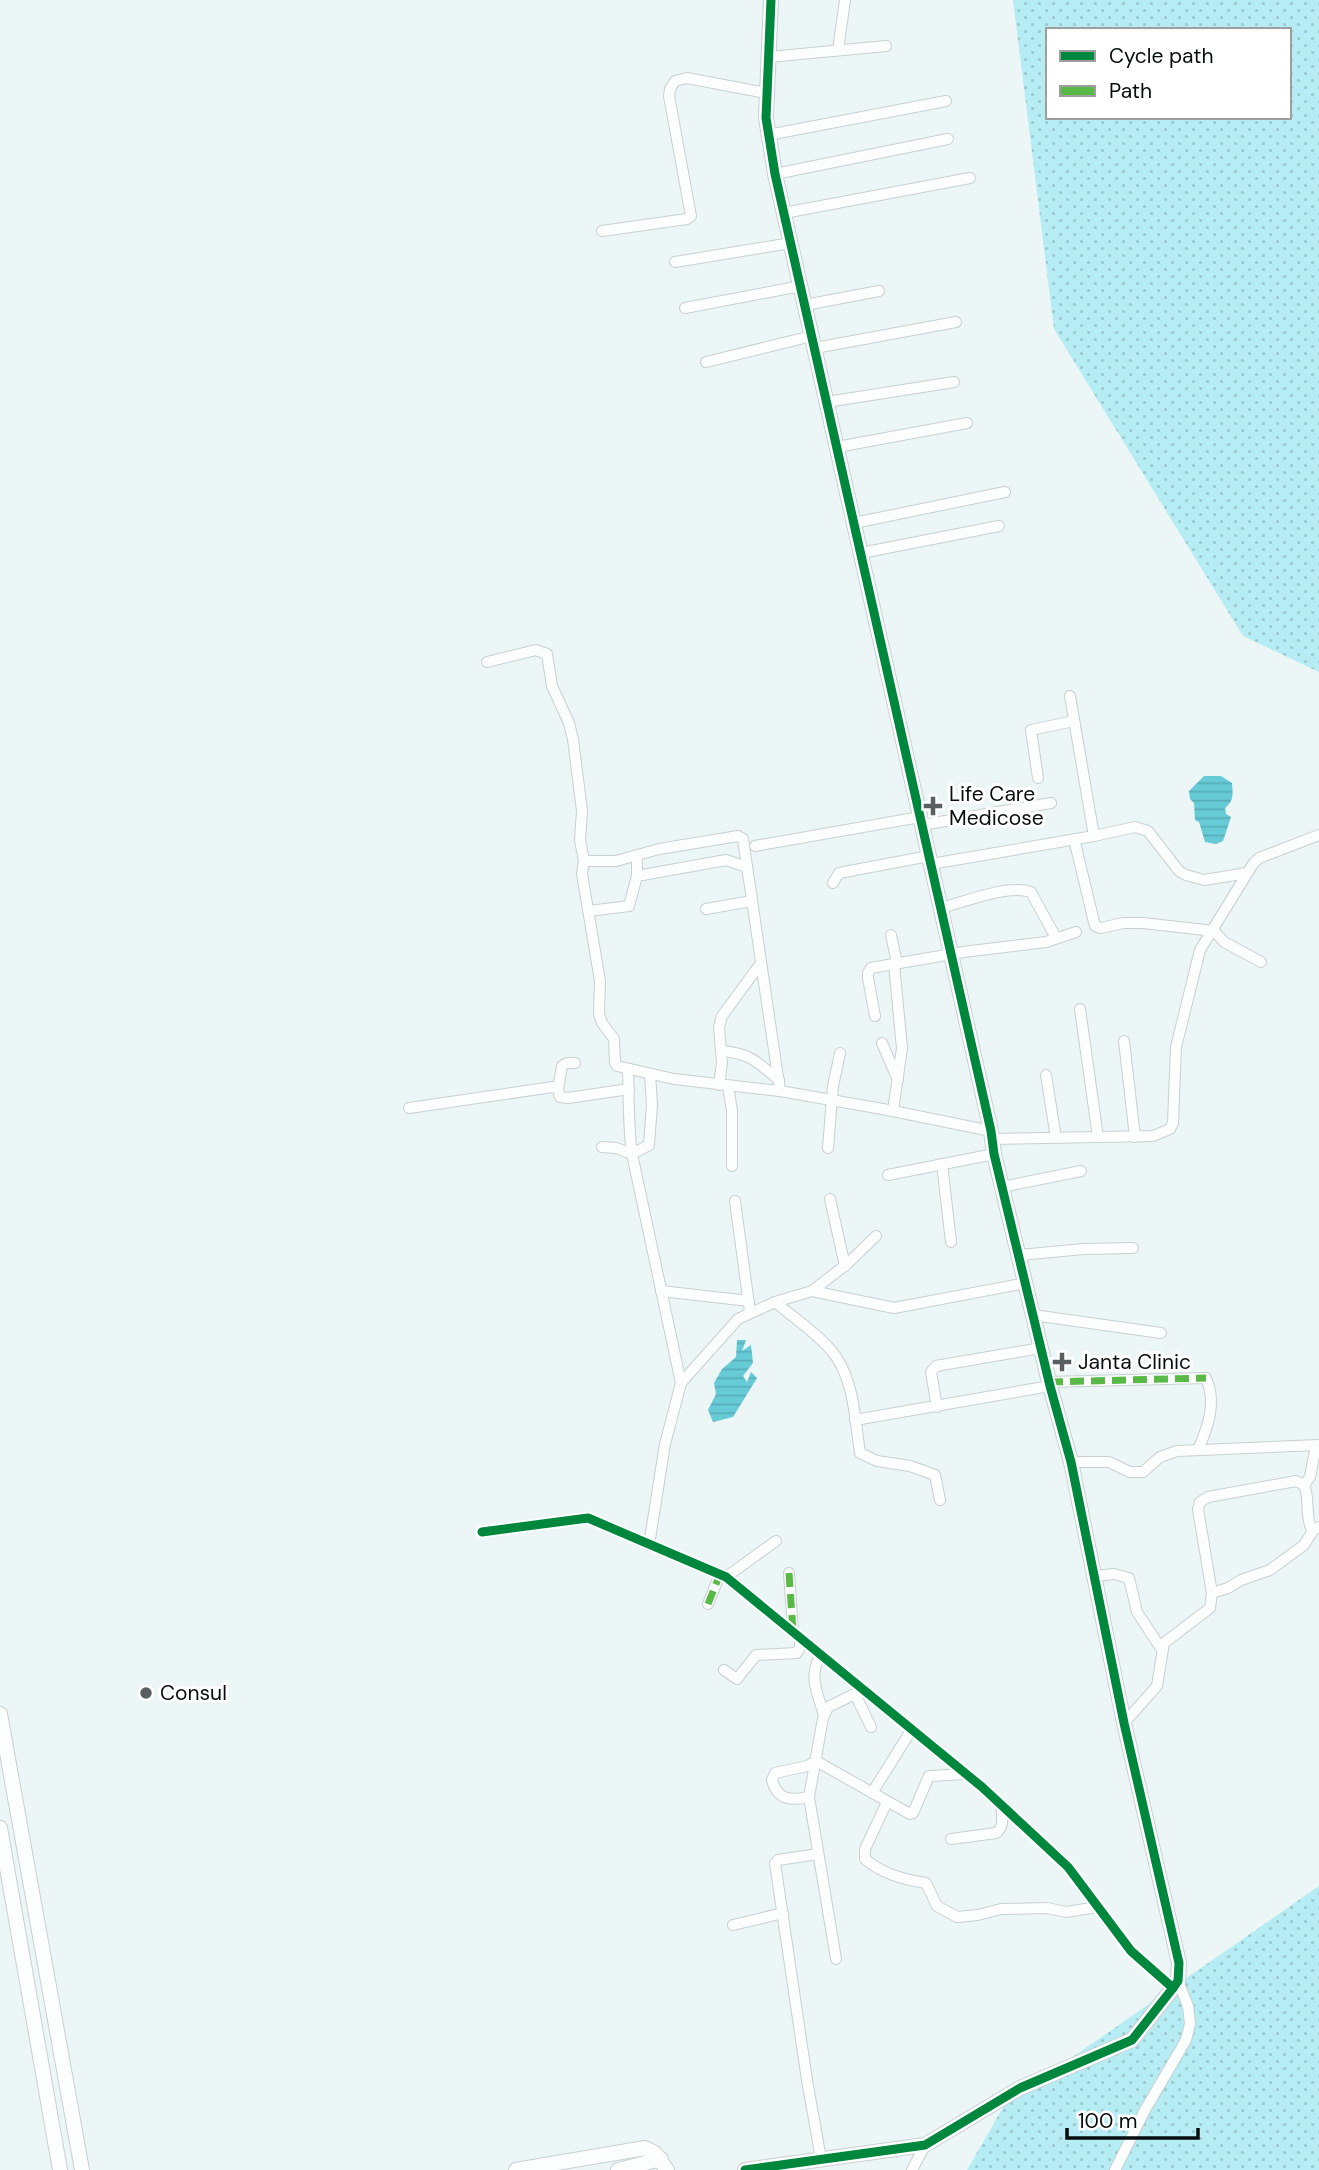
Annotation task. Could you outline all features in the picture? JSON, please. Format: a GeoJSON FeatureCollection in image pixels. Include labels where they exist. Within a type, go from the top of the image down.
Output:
{"type":"FeatureCollection","features":[{"type":"Feature","properties":{"kind":"street"},"geometry":{"type":"LineString","coordinates":[[745,2170],[925,2145],[1020,2088],[1132,2040],[1175,1985],[1179,1963],[1124,1723],[1071,1462],[1049,1384],[1002,1187],[775,174],[768,135],[766,93],[771,0]]}},
{"type":"Feature","properties":{"kind":"street"},"geometry":{"type":"LineString","coordinates":[[838,50],[844,24],[845,0]]}},
{"type":"Feature","properties":{"kind":"street"},"geometry":{"type":"LineString","coordinates":[[769,57],[886,46]]}},
{"type":"Feature","properties":{"kind":"street"},"geometry":{"type":"LineString","coordinates":[[603,231],[687,219],[691,216],[669,96],[675,81],[687,78],[766,93]]}},
{"type":"Feature","properties":{"kind":"street"},"geometry":{"type":"LineString","coordinates":[[768,135],[946,100]]}},
{"type":"Feature","properties":{"kind":"street"},"geometry":{"type":"LineString","coordinates":[[775,174],[948,139]]}},
{"type":"Feature","properties":{"kind":"street"},"geometry":{"type":"LineString","coordinates":[[784,214],[970,178]]}},
{"type":"Feature","properties":{"kind":"street"},"geometry":{"type":"LineString","coordinates":[[675,262],[791,243]]}},
{"type":"Feature","properties":{"kind":"street"},"geometry":{"type":"LineString","coordinates":[[685,308],[801,286]]}},
{"type":"Feature","properties":{"kind":"street"},"geometry":{"type":"LineString","coordinates":[[805,305],[879,291]]}},
{"type":"Feature","properties":{"kind":"street"},"geometry":{"type":"LineString","coordinates":[[706,362],[813,342],[956,321]]}},
{"type":"Feature","properties":{"kind":"street"},"geometry":{"type":"LineString","coordinates":[[827,402],[954,382]]}},
{"type":"Feature","properties":{"kind":"street"},"geometry":{"type":"LineString","coordinates":[[837,447],[967,423]]}},
{"type":"Feature","properties":{"kind":"street"},"geometry":{"type":"LineString","coordinates":[[854,523],[1005,492]]}},
{"type":"Feature","properties":{"kind":"street"},"geometry":{"type":"LineString","coordinates":[[861,553],[999,526]]}},
{"type":"Feature","properties":{"kind":"street"},"geometry":{"type":"LineString","coordinates":[[487,662],[536,650],[547,654],[552,686],[569,723],[573,739],[582,811],[582,874],[600,981],[599,1014],[614,1039],[615,1063],[620,1068],[724,1086],[779,1086],[831,1100],[893,1111],[992,1141],[1153,1136],[1170,1129],[1173,1123],[1177,1048],[1200,950],[1259,858],[1319,835]]}},
{"type":"Feature","properties":{"kind":"street"},"geometry":{"type":"LineString","coordinates":[[1070,696],[1094,836]]}},
{"type":"Feature","properties":{"kind":"street"},"geometry":{"type":"LineString","coordinates":[[1029,718],[1038,778]]}},
{"type":"Feature","properties":{"kind":"street"},"geometry":{"type":"LineString","coordinates":[[1031,730],[1074,721]]}},
{"type":"Feature","properties":{"kind":"street"},"geometry":{"type":"LineString","coordinates":[[755,846],[1051,803]]}},
{"type":"Feature","properties":{"kind":"street"},"geometry":{"type":"LineString","coordinates":[[833,883],[839,873],[1094,836],[1135,827],[1148,831],[1179,871],[1186,875],[1204,880],[1247,873]]}},
{"type":"Feature","properties":{"kind":"street"},"geometry":{"type":"LineString","coordinates":[[584,860],[609,862],[659,849],[738,836],[743,839],[779,1086]]}},
{"type":"Feature","properties":{"kind":"street"},"geometry":{"type":"LineString","coordinates":[[1074,839],[1092,923],[1095,926],[1101,928],[1123,923],[1143,923],[1214,931]]}},
{"type":"Feature","properties":{"kind":"street"},"geometry":{"type":"LineString","coordinates":[[589,911],[629,906],[637,876],[637,856]]}},
{"type":"Feature","properties":{"kind":"street"},"geometry":{"type":"LineString","coordinates":[[637,876],[726,860],[747,867]]}},
{"type":"Feature","properties":{"kind":"street"},"geometry":{"type":"LineString","coordinates":[[941,908],[1024,889],[1031,892],[1056,938]]}},
{"type":"Feature","properties":{"kind":"street"},"geometry":{"type":"LineString","coordinates":[[706,909],[752,901]]}},
{"type":"Feature","properties":{"kind":"street"},"geometry":{"type":"LineString","coordinates":[[1214,931],[1216,937],[1261,962]]}},
{"type":"Feature","properties":{"kind":"street"},"geometry":{"type":"LineString","coordinates":[[875,1016],[868,973],[873,967],[1031,945],[1076,932]]}},
{"type":"Feature","properties":{"kind":"street"},"geometry":{"type":"LineString","coordinates":[[891,935],[902,1048],[893,1111]]}},
{"type":"Feature","properties":{"kind":"street"},"geometry":{"type":"LineString","coordinates":[[733,1166],[732,1111],[724,1086],[719,1027],[722,1016],[761,963]]}},
{"type":"Feature","properties":{"kind":"street"},"geometry":{"type":"LineString","coordinates":[[1080,1009],[1098,1137]]}},
{"type":"Feature","properties":{"kind":"street"},"geometry":{"type":"LineString","coordinates":[[1124,1041],[1135,1137]]}},
{"type":"Feature","properties":{"kind":"street"},"geometry":{"type":"LineString","coordinates":[[882,1043],[898,1080]]}},
{"type":"Feature","properties":{"kind":"street"},"geometry":{"type":"LineString","coordinates":[[721,1051],[744,1054],[755,1059],[779,1086]]}},
{"type":"Feature","properties":{"kind":"street"},"geometry":{"type":"LineString","coordinates":[[828,1148],[831,1100],[840,1053]]}},
{"type":"Feature","properties":{"kind":"street"},"geometry":{"type":"LineString","coordinates":[[575,1063],[562,1066],[558,1089],[560,1097],[629,1089]]}},
{"type":"Feature","properties":{"kind":"street"},"geometry":{"type":"LineString","coordinates":[[628,1069],[632,1154],[681,1383]]}},
{"type":"Feature","properties":{"kind":"street"},"geometry":{"type":"LineString","coordinates":[[632,1154],[649,1144],[652,1105],[650,1074]]}},
{"type":"Feature","properties":{"kind":"street"},"geometry":{"type":"LineString","coordinates":[[1046,1075],[1056,1138]]}},
{"type":"Feature","properties":{"kind":"street"},"geometry":{"type":"LineString","coordinates":[[409,1108],[540,1089],[558,1089]]}},
{"type":"Feature","properties":{"kind":"street"},"geometry":{"type":"LineString","coordinates":[[888,1175],[942,1164],[992,1141]]}},
{"type":"Feature","properties":{"kind":"street"},"geometry":{"type":"LineString","coordinates":[[602,1147],[616,1148],[632,1154]]}},
{"type":"Feature","properties":{"kind":"street"},"geometry":{"type":"LineString","coordinates":[[942,1164],[951,1242]]}},
{"type":"Feature","properties":{"kind":"street"},"geometry":{"type":"LineString","coordinates":[[1002,1187],[1081,1171]]}},
{"type":"Feature","properties":{"kind":"street"},"geometry":{"type":"LineString","coordinates":[[830,1199],[845,1266]]}},
{"type":"Feature","properties":{"kind":"street"},"geometry":{"type":"LineString","coordinates":[[735,1201],[749,1307]]}},
{"type":"Feature","properties":{"kind":"street"},"geometry":{"type":"LineString","coordinates":[[662,1291],[749,1307],[775,1302],[812,1291],[845,1266],[876,1236]]}},
{"type":"Feature","properties":{"kind":"street"},"geometry":{"type":"LineString","coordinates":[[1019,1255],[1133,1248]]}},
{"type":"Feature","properties":{"kind":"street"},"geometry":{"type":"LineString","coordinates":[[812,1291],[894,1308],[1026,1283]]}},
{"type":"Feature","properties":{"kind":"street"},"geometry":{"type":"LineString","coordinates":[[775,1302],[830,1349],[842,1367],[851,1397],[860,1453],[877,1461],[911,1466],[935,1475],[940,1500]]}},
{"type":"Feature","properties":{"kind":"street"},"geometry":{"type":"LineString","coordinates":[[649,1545],[665,1444],[681,1383],[749,1307]]}},
{"type":"Feature","properties":{"kind":"street"},"geometry":{"type":"LineString","coordinates":[[1033,1315],[1161,1333]]}},
{"type":"Feature","properties":{"kind":"street"},"geometry":{"type":"LineString","coordinates":[[937,1407],[931,1377],[936,1366],[1041,1348]]}},
{"type":"Feature","properties":{"kind":"street"},"geometry":{"type":"LineString","coordinates":[[855,1420],[937,1407],[1049,1384],[1206,1378],[1211,1388],[1212,1400],[1206,1432],[1198,1450]]}},
{"type":"Feature","properties":{"kind":"street"},"geometry":{"type":"LineString","coordinates":[[1071,1462],[1109,1462],[1130,1472],[1143,1472],[1160,1457],[1168,1454],[1291,1445],[1318,1446],[1310,1477],[1304,1485]]}},
{"type":"Feature","properties":{"kind":"street"},"geometry":{"type":"LineString","coordinates":[[1124,1723],[1157,1686],[1162,1650],[1169,1637],[1210,1608],[1212,1593],[1198,1509],[1200,1502],[1208,1497],[1296,1481],[1304,1485],[1307,1492],[1308,1522],[1311,1528],[1317,1528]]}},
{"type":"Feature","properties":{"kind":"street"},"geometry":{"type":"LineString","coordinates":[[482,1532],[588,1518],[723,1576],[821,1654],[859,1692],[912,1729],[966,1774],[1068,1867],[1135,1955],[1175,1985],[1188,2006],[1190,2024],[1186,2040],[1145,2110],[1115,2170]]}},
{"type":"Feature","properties":{"kind":"street"},"geometry":{"type":"LineString","coordinates":[[1212,1593],[1270,1570],[1304,1545],[1317,1528]]}},
{"type":"Feature","properties":{"kind":"street"},"geometry":{"type":"LineString","coordinates":[[708,1604],[723,1576],[776,1541]]}},
{"type":"Feature","properties":{"kind":"street"},"geometry":{"type":"LineString","coordinates":[[724,1670],[737,1678],[756,1656],[797,1653],[800,1647],[789,1573]]}},
{"type":"Feature","properties":{"kind":"street"},"geometry":{"type":"LineString","coordinates":[[1094,1576],[1114,1574],[1129,1578],[1137,1612],[1162,1650]]}},
{"type":"Feature","properties":{"kind":"street"},"geometry":{"type":"LineString","coordinates":[[821,1654],[813,1667],[815,1686],[824,1715]]}},
{"type":"Feature","properties":{"kind":"street"},"geometry":{"type":"LineString","coordinates":[[836,1959],[809,1797],[824,1715],[828,1707],[859,1692]]}},
{"type":"Feature","properties":{"kind":"street"},"geometry":{"type":"LineString","coordinates":[[859,1692],[871,1727]]}},
{"type":"Feature","properties":{"kind":"street"},"geometry":{"type":"LineString","coordinates":[[0,1714],[82,2170]]}},
{"type":"Feature","properties":{"kind":"street"},"geometry":{"type":"LineString","coordinates":[[872,1793],[912,1729]]}},
{"type":"Feature","properties":{"kind":"street"},"geometry":{"type":"LineString","coordinates":[[816,1761],[910,1815],[913,1814],[929,1776],[966,1774]]}},
{"type":"Feature","properties":{"kind":"street"},"geometry":{"type":"LineString","coordinates":[[809,1797],[788,1800],[779,1795],[772,1780],[775,1773],[807,1766],[816,1761]]}},
{"type":"Feature","properties":{"kind":"street"},"geometry":{"type":"LineString","coordinates":[[887,1802],[865,1849],[865,1859],[907,1881],[926,1883],[940,1909],[957,1917],[978,1916],[1001,1909],[1047,1908],[1066,1912],[1098,1907]]}},
{"type":"Feature","properties":{"kind":"street"},"geometry":{"type":"LineString","coordinates":[[951,1839],[996,1833],[1002,1826],[1001,1805]]}},
{"type":"Feature","properties":{"kind":"street"},"geometry":{"type":"LineString","coordinates":[[0,1828],[60,2170]]}},
{"type":"Feature","properties":{"kind":"street"},"geometry":{"type":"LineString","coordinates":[[818,1854],[776,1862],[821,2159]]}},
{"type":"Feature","properties":{"kind":"street"},"geometry":{"type":"LineString","coordinates":[[733,1925],[783,1913]]}},
{"type":"Feature","properties":{"kind":"street"},"geometry":{"type":"LineString","coordinates":[[49,2101],[69,2097]]}},
{"type":"Feature","properties":{"kind":"street"},"geometry":{"type":"LineString","coordinates":[[912,2170],[925,2145]]}},
{"type":"Feature","properties":{"kind":"street"},"geometry":{"type":"LineString","coordinates":[[516,2170],[645,2148],[655,2153],[664,2164]]}},
{"type":"Feature","properties":{"kind":"street"},"geometry":{"type":"LineString","coordinates":[[618,2170],[664,2164]]}},
{"type":"Feature","properties":{"kind":"shaded area"},"geometry":{"type":"Polygon","coordinates":[[[1013,0],[1319,0],[1319,672],[1243,636],[1054,329],[1013,0]]]}},
{"type":"Feature","properties":{"kind":"shaded area"},"geometry":{"type":"Polygon","coordinates":[[[1319,1886],[1319,2170],[967,2170],[1005,2104],[1319,1886]]]}},
{"type":"Feature","properties":{"kind":"water"},"geometry":{"type":"Polygon","coordinates":[[[1204,776],[1221,776],[1232,783],[1232,797],[1225,808],[1226,814],[1231,817],[1223,841],[1216,844],[1205,842],[1199,822],[1195,820],[1194,803],[1190,799],[1189,791],[1204,776]]]}},
{"type":"Feature","properties":{"kind":"water"},"geometry":{"type":"Polygon","coordinates":[[[737,1340],[746,1340],[742,1351],[751,1345],[753,1363],[743,1376],[747,1382],[751,1372],[757,1378],[733,1417],[713,1422],[708,1410],[716,1394],[714,1383],[722,1369],[736,1357],[737,1340]]]}},
{"type":"Feature","properties":{"kind":"marked path"},"geometry":{"type":"LineString","coordinates":[[1049,1382],[1206,1378]]}},
{"type":"Feature","properties":{"kind":"marked path"},"geometry":{"type":"LineString","coordinates":[[789,1573],[793,1631]]}},
{"type":"Feature","properties":{"kind":"marked path"},"geometry":{"type":"LineString","coordinates":[[708,1604],[720,1574]]}},
{"type":"Feature","properties":{"kind":"cycle path"},"geometry":{"type":"LineString","coordinates":[[745,2170],[925,2145],[1020,2088],[1132,2040],[1178,1981],[1179,1963],[1124,1723],[1071,1462],[994,1154],[775,174],[766,118],[771,0]]}},
{"type":"Feature","properties":{"kind":"cycle path"},"geometry":{"type":"LineString","coordinates":[[482,1532],[588,1518],[726,1577],[982,1787],[1068,1867],[1131,1951],[1173,1988]]}},
{"type":"Feature","properties":{"kind":"place","name":"Life Care Medicose"},"geometry":{"type":"Point","coordinates":[933,806]}},
{"type":"Feature","properties":{"kind":"place","name":"Janta Clinic"},"geometry":{"type":"Point","coordinates":[1062,1362]}},
{"type":"Feature","properties":{"kind":"place","name":"Consul"},"geometry":{"type":"Point","coordinates":[146,1693]}}]}
